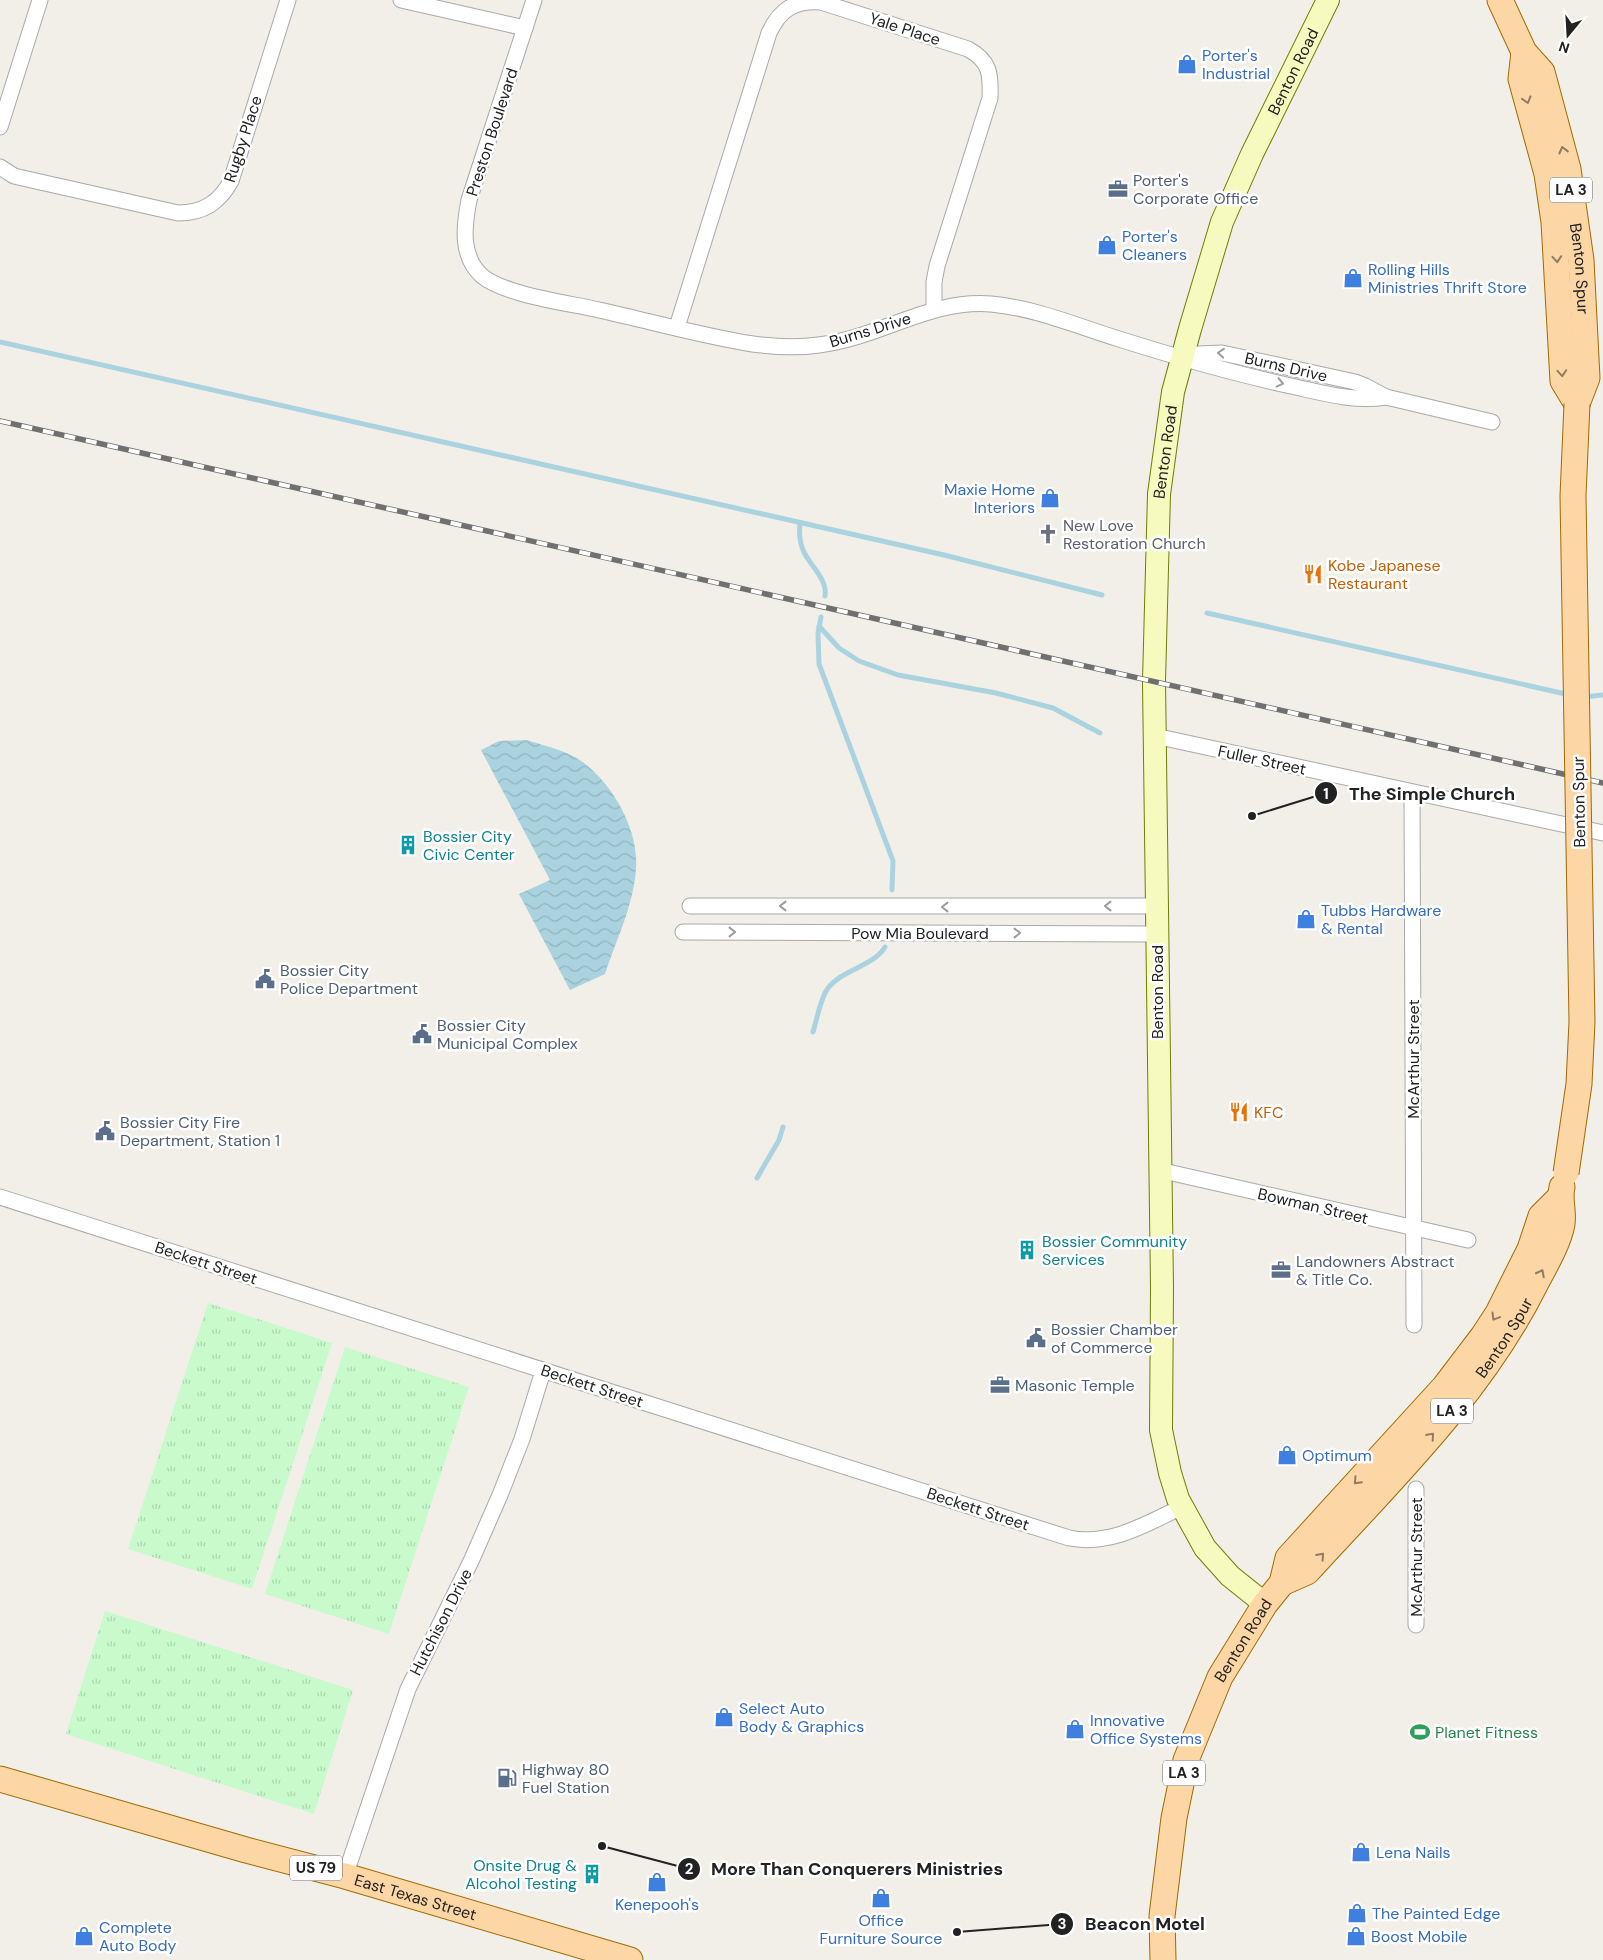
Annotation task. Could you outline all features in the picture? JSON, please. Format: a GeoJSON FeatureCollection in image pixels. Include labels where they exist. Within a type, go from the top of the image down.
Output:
{"type":"FeatureCollection","features":[{"type":"Feature","properties":{"kind":"main road","name":"Benton Road"},"geometry":{"type":"LineString","coordinates":[[1163,1960],[1162,1916],[1174,1818],[1186,1760],[1220,1677],[1265,1604],[1230,1576],[1205,1548],[1182,1507],[1170,1473],[1160,1430],[1162,1288],[1154,642],[1159,494],[1172,401],[1182,358],[1222,222],[1252,154],[1328,0]]}},
{"type":"Feature","properties":{"kind":"main road","name":"Benton Spur"},"geometry":{"type":"LineString","coordinates":[[1265,1604],[1282,1583],[1307,1572],[1427,1441],[1463,1398],[1498,1351],[1547,1261],[1562,1224],[1559,1198],[1566,1173],[1579,1084],[1582,1022],[1573,496],[1577,404],[1587,378],[1585,337],[1581,260],[1568,170],[1542,72],[1524,52],[1500,0]]}},
{"type":"Feature","properties":{"kind":"main road","name":"Benton Spur"},"geometry":{"type":"LineString","coordinates":[[1524,52],[1521,79],[1547,174],[1554,222],[1563,381],[1577,404]]}},
{"type":"Feature","properties":{"kind":"main road","name":"East Texas Street"},"geometry":{"type":"LineString","coordinates":[[0,1779],[202,1838],[345,1876],[630,1960]]}},
{"type":"Feature","properties":{"kind":"street"},"geometry":{"type":"LineString","coordinates":[[0,127],[40,0]]}},
{"type":"Feature","properties":{"kind":"street","name":"Rugby Place"},"geometry":{"type":"LineString","coordinates":[[0,167],[14,176],[172,212],[192,213],[212,205],[219,199],[231,181],[288,0]]}},
{"type":"Feature","properties":{"kind":"street"},"geometry":{"type":"LineString","coordinates":[[401,0],[526,28]]}},
{"type":"Feature","properties":{"kind":"street","name":"Preston Boulevard"},"geometry":{"type":"LineString","coordinates":[[472,265],[464,228],[469,200],[534,0]]}},
{"type":"Feature","properties":{"kind":"street","name":"Yale Place"},"geometry":{"type":"LineString","coordinates":[[677,327],[769,33],[783,10],[798,2],[808,0],[821,2],[968,49],[983,59],[987,65],[990,98],[937,266],[934,282],[934,309]]}},
{"type":"Feature","properties":{"kind":"street","name":"Burns Drive"},"geometry":{"type":"LineString","coordinates":[[472,265],[493,283],[506,288],[752,344],[783,346],[820,345],[860,336],[934,309],[976,304],[1023,310],[1218,369],[1352,400],[1386,397],[1492,422]]}},
{"type":"Feature","properties":{"kind":"street","name":"Fuller Street"},"geometry":{"type":"LineString","coordinates":[[1155,736],[1603,833]]}},
{"type":"Feature","properties":{"kind":"street","name":"McArthur Street"},"geometry":{"type":"LineString","coordinates":[[1412,792],[1414,1325]]}},
{"type":"Feature","properties":{"kind":"street","name":"Pow Mia Boulevard"},"geometry":{"type":"LineString","coordinates":[[690,906],[1157,906]]}},
{"type":"Feature","properties":{"kind":"street","name":"Pow Mia Boulevard"},"geometry":{"type":"LineString","coordinates":[[683,932],[1157,934]]}},
{"type":"Feature","properties":{"kind":"street","name":"Bowman Street"},"geometry":{"type":"LineString","coordinates":[[1160,1170],[1468,1240]]}},
{"type":"Feature","properties":{"kind":"street","name":"Beckett Street"},"geometry":{"type":"LineString","coordinates":[[0,1197],[1069,1538],[1088,1541],[1113,1538],[1182,1507]]}},
{"type":"Feature","properties":{"kind":"street","name":"Hutchison Drive"},"geometry":{"type":"LineString","coordinates":[[345,1876],[408,1689],[476,1552],[522,1439],[543,1371]]}},
{"type":"Feature","properties":{"kind":"street","name":"McArthur Street"},"geometry":{"type":"LineString","coordinates":[[1416,1489],[1416,1625]]}},
{"type":"Feature","properties":{"kind":"green space"},"geometry":{"type":"Polygon","coordinates":[[[208,1303],[332,1343],[252,1589],[128,1549],[208,1303]]]}},
{"type":"Feature","properties":{"kind":"green space"},"geometry":{"type":"Polygon","coordinates":[[[345,1347],[469,1387],[389,1634],[265,1594],[345,1347]]]}},
{"type":"Feature","properties":{"kind":"green space"},"geometry":{"type":"Polygon","coordinates":[[[105,1611],[353,1690],[314,1814],[66,1734],[105,1611]]]}},
{"type":"Feature","properties":{"kind":"water"},"geometry":{"type":"Polygon","coordinates":[[[527,740],[571,755],[595,772],[605,783],[622,809],[629,824],[636,853],[635,882],[632,895],[605,974],[570,990],[519,894],[550,880],[481,750],[499,741],[527,740]]]}},
{"type":"Feature","properties":{"kind":"waterway"},"geometry":{"type":"LineString","coordinates":[[0,342],[944,555],[1102,595]]}},
{"type":"Feature","properties":{"kind":"waterway"},"geometry":{"type":"LineString","coordinates":[[800,523],[802,547],[824,584],[825,596]]}},
{"type":"Feature","properties":{"kind":"waterway"},"geometry":{"type":"LineString","coordinates":[[1207,613],[1570,695]]}},
{"type":"Feature","properties":{"kind":"waterway"},"geometry":{"type":"LineString","coordinates":[[821,617],[818,633],[819,664],[893,861],[892,890]]}},
{"type":"Feature","properties":{"kind":"waterway"},"geometry":{"type":"LineString","coordinates":[[819,626],[839,648],[859,661],[898,675],[996,693],[1053,708],[1100,733]]}},
{"type":"Feature","properties":{"kind":"waterway"},"geometry":{"type":"LineString","coordinates":[[1583,697],[1603,695]]}},
{"type":"Feature","properties":{"kind":"waterway"},"geometry":{"type":"LineString","coordinates":[[813,1032],[821,1003],[828,988],[842,976],[874,959],[885,947]]}},
{"type":"Feature","properties":{"kind":"waterway"},"geometry":{"type":"LineString","coordinates":[[757,1178],[779,1140],[783,1127]]}},
{"type":"Feature","properties":{"kind":"railway"},"geometry":{"type":"LineString","coordinates":[[0,421],[1603,783]]}},
{"type":"Feature","properties":{"kind":"place","name":"Porter's Industrial"},"geometry":{"type":"Point","coordinates":[1187,64]}},
{"type":"Feature","properties":{"kind":"place","name":"Porter's Corporate Office"},"geometry":{"type":"Point","coordinates":[1118,189]}},
{"type":"Feature","properties":{"kind":"place","name":"Porter's Cleaners"},"geometry":{"type":"Point","coordinates":[1107,245]}},
{"type":"Feature","properties":{"kind":"place","name":"Rolling Hills Ministries Thrift Store"},"geometry":{"type":"Point","coordinates":[1353,278]}},
{"type":"Feature","properties":{"kind":"place","name":"Maxie Home Interiors"},"geometry":{"type":"Point","coordinates":[1050,498]}},
{"type":"Feature","properties":{"kind":"place","name":"New Love Restoration Church"},"geometry":{"type":"Point","coordinates":[1048,534]}},
{"type":"Feature","properties":{"kind":"place","name":"Kobe Japanese Restaurant"},"geometry":{"type":"Point","coordinates":[1313,574]}},
{"type":"Feature","properties":{"kind":"place","name":"The Simple Church"},"geometry":{"type":"Point","coordinates":[1252,816]}},
{"type":"Feature","properties":{"kind":"place","name":"Bossier City Civic Center"},"geometry":{"type":"Point","coordinates":[408,845]}},
{"type":"Feature","properties":{"kind":"place","name":"Tubbs Hardware & Rental"},"geometry":{"type":"Point","coordinates":[1306,919]}},
{"type":"Feature","properties":{"kind":"place","name":"Bossier City Police Department"},"geometry":{"type":"Point","coordinates":[265,979]}},
{"type":"Feature","properties":{"kind":"place","name":"Bossier City Municipal Complex"},"geometry":{"type":"Point","coordinates":[422,1034]}},
{"type":"Feature","properties":{"kind":"place","name":"KFC"},"geometry":{"type":"Point","coordinates":[1239,1112]}},
{"type":"Feature","properties":{"kind":"place","name":"Bossier City Fire Department, Station 1"},"geometry":{"type":"Point","coordinates":[105,1131]}},
{"type":"Feature","properties":{"kind":"place","name":"Bossier Community Services"},"geometry":{"type":"Point","coordinates":[1027,1250]}},
{"type":"Feature","properties":{"kind":"place","name":"Landowners Abstract & Title Co."},"geometry":{"type":"Point","coordinates":[1281,1270]}},
{"type":"Feature","properties":{"kind":"place","name":"Bossier Chamber of Commerce"},"geometry":{"type":"Point","coordinates":[1036,1338]}},
{"type":"Feature","properties":{"kind":"place","name":"Masonic Temple"},"geometry":{"type":"Point","coordinates":[1000,1385]}},
{"type":"Feature","properties":{"kind":"place","name":"Optimum"},"geometry":{"type":"Point","coordinates":[1287,1455]}},
{"type":"Feature","properties":{"kind":"place","name":"Select Auto Body & Graphics"},"geometry":{"type":"Point","coordinates":[724,1717]}},
{"type":"Feature","properties":{"kind":"place","name":"Innovative Office Systems"},"geometry":{"type":"Point","coordinates":[1075,1729]}},
{"type":"Feature","properties":{"kind":"place","name":"Planet Fitness"},"geometry":{"type":"Point","coordinates":[1420,1732]}},
{"type":"Feature","properties":{"kind":"place","name":"Highway 80 Fuel Station"},"geometry":{"type":"Point","coordinates":[507,1778]}},
{"type":"Feature","properties":{"kind":"place","name":"More Than Conquerers Ministries"},"geometry":{"type":"Point","coordinates":[602,1846]}},
{"type":"Feature","properties":{"kind":"place","name":"Lena Nails"},"geometry":{"type":"Point","coordinates":[1361,1852]}},
{"type":"Feature","properties":{"kind":"place","name":"Onsite Drug & Alcohol Testing"},"geometry":{"type":"Point","coordinates":[592,1874]}},
{"type":"Feature","properties":{"kind":"place","name":"Kenepooh's"},"geometry":{"type":"Point","coordinates":[657,1882]}},
{"type":"Feature","properties":{"kind":"place","name":"Office Furniture Source"},"geometry":{"type":"Point","coordinates":[881,1898]}},
{"type":"Feature","properties":{"kind":"place","name":"The Painted Edge"},"geometry":{"type":"Point","coordinates":[1357,1913]}},
{"type":"Feature","properties":{"kind":"place","name":"Beacon Motel"},"geometry":{"type":"Point","coordinates":[957,1932]}},
{"type":"Feature","properties":{"kind":"place","name":"Complete Auto Body"},"geometry":{"type":"Point","coordinates":[84,1936]}},
{"type":"Feature","properties":{"kind":"place","name":"Boost Mobile"},"geometry":{"type":"Point","coordinates":[1356,1936]}}]}
